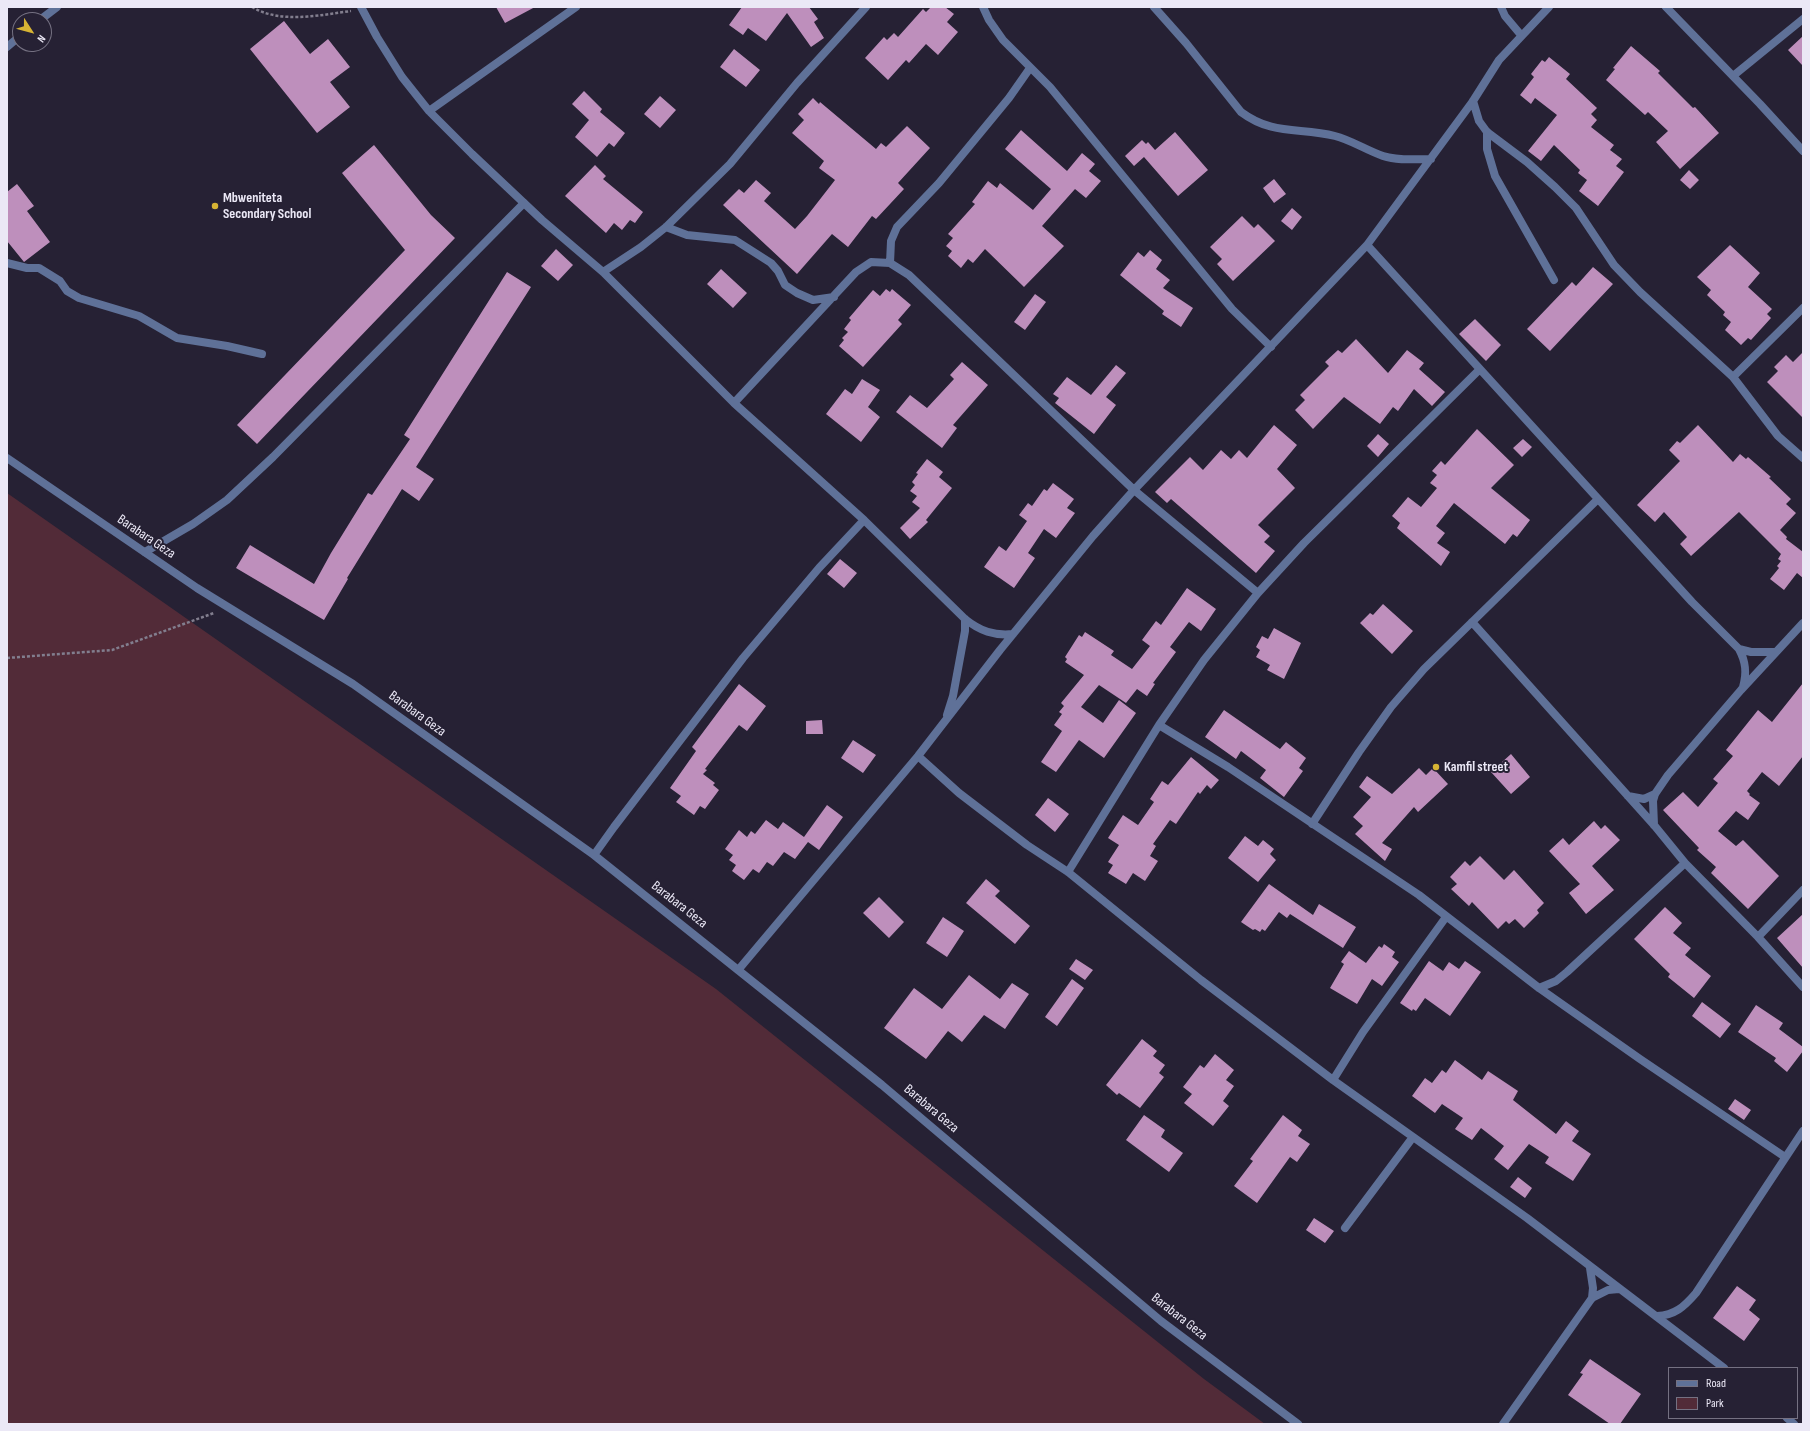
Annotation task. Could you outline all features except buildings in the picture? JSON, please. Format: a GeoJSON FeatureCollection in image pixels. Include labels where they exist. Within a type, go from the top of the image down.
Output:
{"type":"FeatureCollection","features":[{"type":"Feature","properties":{"kind":"street"},"geometry":{"type":"LineString","coordinates":[[429,111],[576,7]]}},
{"type":"Feature","properties":{"kind":"street"},"geometry":{"type":"LineString","coordinates":[[603,272],[641,247],[666,227],[730,164],[797,83],[866,7]]}},
{"type":"Feature","properties":{"kind":"street"},"geometry":{"type":"LineString","coordinates":[[983,7],[989,20],[1003,40],[1050,87],[1232,310],[1271,347]]}},
{"type":"Feature","properties":{"kind":"street"},"geometry":{"type":"LineString","coordinates":[[1154,7],[1186,43],[1241,112],[1252,120],[1281,130],[1334,135],[1384,156],[1401,159],[1431,159]]}},
{"type":"Feature","properties":{"kind":"street"},"geometry":{"type":"LineString","coordinates":[[1501,7],[1521,35]]}},
{"type":"Feature","properties":{"kind":"street"},"geometry":{"type":"LineString","coordinates":[[739,969],[918,756],[1065,568],[1134,490],[1366,245],[1473,101],[1499,60],[1549,7]]}},
{"type":"Feature","properties":{"kind":"street"},"geometry":{"type":"LineString","coordinates":[[1666,7],[1803,151]]}},
{"type":"Feature","properties":{"kind":"street"},"geometry":{"type":"LineString","coordinates":[[362,8],[402,77],[429,111],[524,203],[603,272],[734,402],[864,520],[975,628],[988,633],[1013,634]]}},
{"type":"Feature","properties":{"kind":"street"},"geometry":{"type":"LineString","coordinates":[[1732,76],[1803,19]]}},
{"type":"Feature","properties":{"kind":"street"},"geometry":{"type":"LineString","coordinates":[[890,263],[891,241],[897,227],[939,183],[1008,98],[1030,68]]}},
{"type":"Feature","properties":{"kind":"street"},"geometry":{"type":"LineString","coordinates":[[1473,101],[1479,121],[1487,132],[1527,162],[1576,208],[1614,265],[1640,292],[1733,377],[1778,436],[1803,458]]}},
{"type":"Feature","properties":{"kind":"street"},"geometry":{"type":"LineString","coordinates":[[1487,132],[1487,149],[1495,176],[1554,280]]}},
{"type":"Feature","properties":{"kind":"street"},"geometry":{"type":"LineString","coordinates":[[145,552],[193,524],[227,500],[273,457],[524,203]]}},
{"type":"Feature","properties":{"kind":"street"},"geometry":{"type":"LineString","coordinates":[[666,227],[687,234],[735,240],[771,263],[778,271],[785,285],[798,293],[812,300],[834,297]]}},
{"type":"Feature","properties":{"kind":"street"},"geometry":{"type":"LineString","coordinates":[[1366,245],[1692,602],[1739,649],[1746,667],[1742,690]]}},
{"type":"Feature","properties":{"kind":"street"},"geometry":{"type":"LineString","coordinates":[[734,402],[856,272],[871,262],[890,263],[909,275],[1134,490],[1258,593]]}},
{"type":"Feature","properties":{"kind":"street"},"geometry":{"type":"LineString","coordinates":[[7,263],[43,270],[60,281],[68,291],[79,298],[139,316],[177,338],[227,346],[262,354]]}},
{"type":"Feature","properties":{"kind":"street"},"geometry":{"type":"LineString","coordinates":[[1733,377],[1803,308]]}},
{"type":"Feature","properties":{"kind":"street"},"geometry":{"type":"LineString","coordinates":[[1068,872],[1159,725],[1204,660],[1258,593],[1304,543],[1479,370]]}},
{"type":"Feature","properties":{"kind":"street","name":"Barabara Geza"},"geometry":{"type":"LineString","coordinates":[[7,458],[229,607],[354,684],[594,855],[739,969],[959,1149],[1161,1321],[1298,1424]]}},
{"type":"Feature","properties":{"kind":"street"},"geometry":{"type":"LineString","coordinates":[[1312,824],[1359,752],[1391,707],[1424,669],[1598,499]]}},
{"type":"Feature","properties":{"kind":"street"},"geometry":{"type":"LineString","coordinates":[[594,855],[743,658],[819,568],[864,520]]}},
{"type":"Feature","properties":{"kind":"street"},"geometry":{"type":"LineString","coordinates":[[946,719],[953,696],[965,631],[965,619]]}},
{"type":"Feature","properties":{"kind":"street"},"geometry":{"type":"LineString","coordinates":[[1472,622],[1627,795],[1685,863],[1803,986]]}},
{"type":"Feature","properties":{"kind":"street"},"geometry":{"type":"LineString","coordinates":[[1654,826],[1652,810],[1655,794],[1668,775],[1775,652],[1803,623]]}},
{"type":"Feature","properties":{"kind":"street"},"geometry":{"type":"LineString","coordinates":[[1739,649],[1751,652],[1775,652]]}},
{"type":"Feature","properties":{"kind":"street"},"geometry":{"type":"LineString","coordinates":[[1159,725],[1228,767],[1419,895],[1539,988],[1640,1060],[1785,1157]]}},
{"type":"Feature","properties":{"kind":"street"},"geometry":{"type":"LineString","coordinates":[[918,756],[959,793],[1027,845],[1068,872],[1201,980],[1334,1080],[1527,1218],[1590,1268],[1657,1316],[1716,1364]]}},
{"type":"Feature","properties":{"kind":"street"},"geometry":{"type":"LineString","coordinates":[[1627,795],[1644,799],[1655,794]]}},
{"type":"Feature","properties":{"kind":"street"},"geometry":{"type":"LineString","coordinates":[[1539,988],[1556,981],[1567,972],[1685,863]]}},
{"type":"Feature","properties":{"kind":"street"},"geometry":{"type":"LineString","coordinates":[[1758,938],[1803,890]]}},
{"type":"Feature","properties":{"kind":"street"},"geometry":{"type":"LineString","coordinates":[[1334,1080],[1363,1032],[1446,916]]}},
{"type":"Feature","properties":{"kind":"street"},"geometry":{"type":"LineString","coordinates":[[1657,1316],[1674,1313],[1684,1307],[1696,1293],[1803,1131]]}},
{"type":"Feature","properties":{"kind":"street"},"geometry":{"type":"LineString","coordinates":[[1345,1228],[1413,1137]]}},
{"type":"Feature","properties":{"kind":"street"},"geometry":{"type":"LineString","coordinates":[[1590,1268],[1593,1288],[1592,1298]]}},
{"type":"Feature","properties":{"kind":"street"},"geometry":{"type":"LineString","coordinates":[[1503,1424],[1592,1298],[1608,1290],[1619,1289]]}},
{"type":"Feature","properties":{"kind":"path"},"geometry":{"type":"LineString","coordinates":[[252,7],[268,14],[298,16],[362,8]]}},
{"type":"Feature","properties":{"kind":"path"},"geometry":{"type":"LineString","coordinates":[[7,658],[112,650],[229,607]]}},
{"type":"Feature","properties":{"kind":"green space"},"geometry":{"type":"Polygon","coordinates":[[[7,493],[716,989],[1204,1379],[1265,1424],[7,1424],[7,493]]]}},
{"type":"Feature","properties":{"kind":"place","name":"Mbweniteta Secondary School"},"geometry":{"type":"Point","coordinates":[215,206]}},
{"type":"Feature","properties":{"kind":"place","name":"Kamfil street"},"geometry":{"type":"Point","coordinates":[1436,767]}}]}
